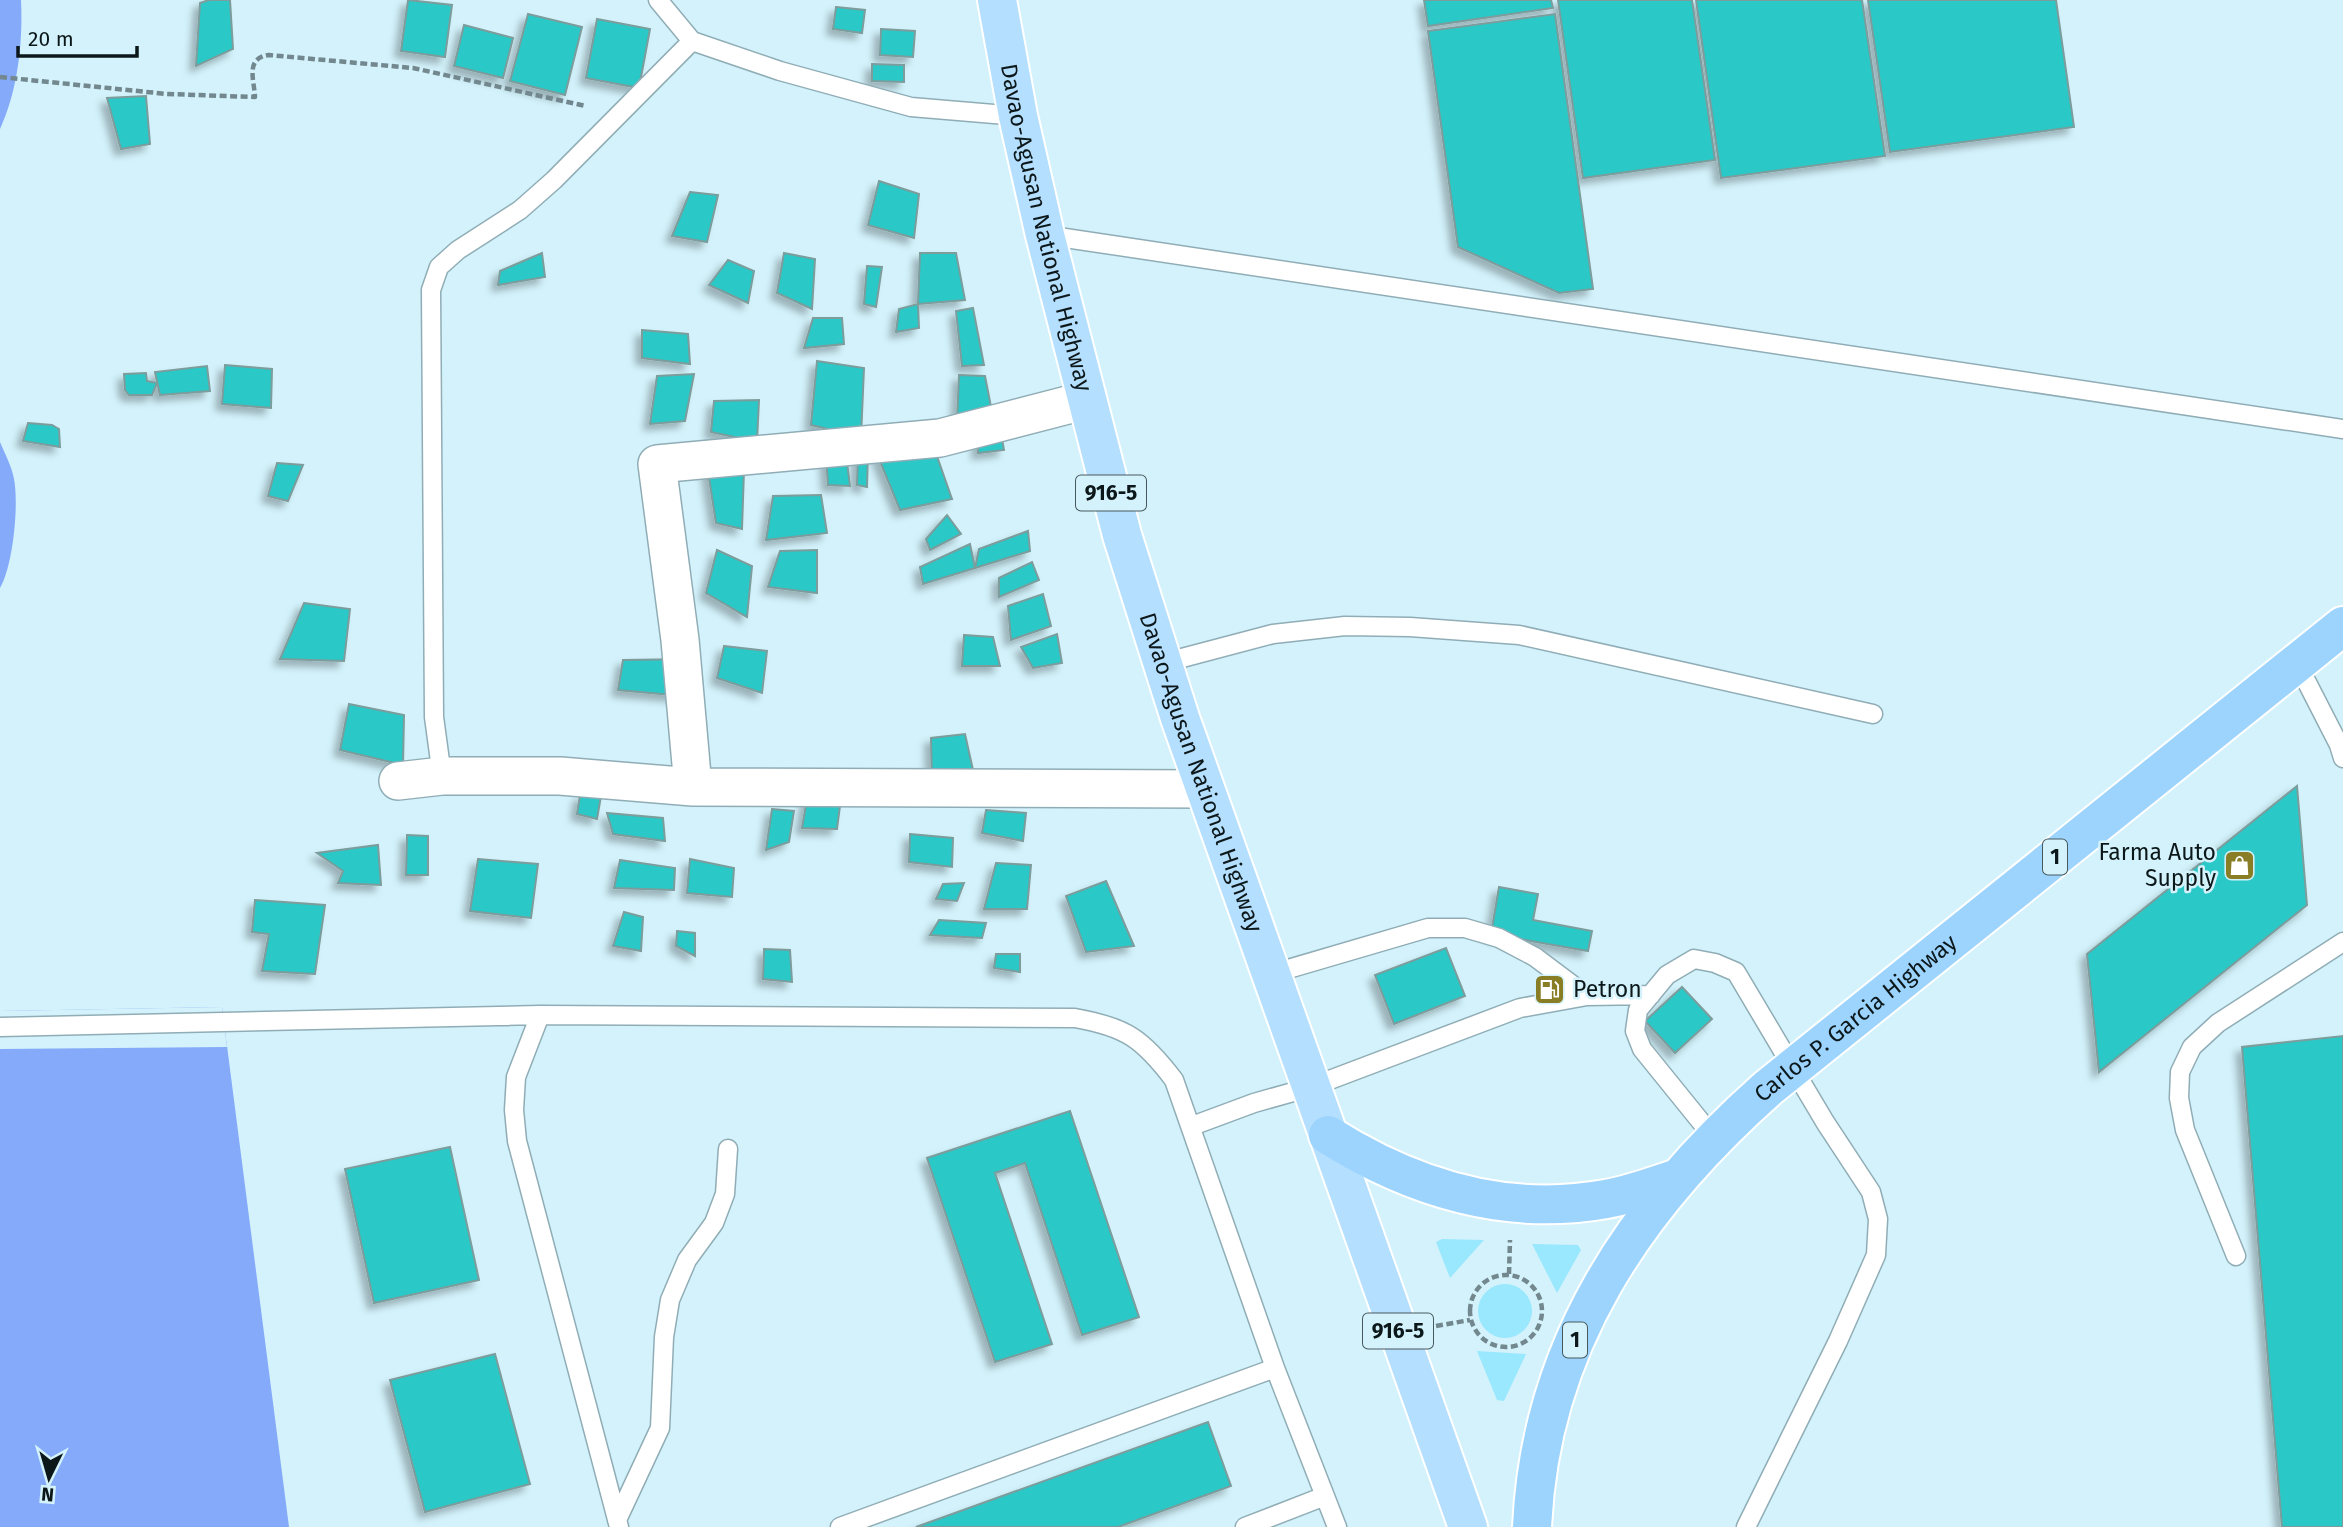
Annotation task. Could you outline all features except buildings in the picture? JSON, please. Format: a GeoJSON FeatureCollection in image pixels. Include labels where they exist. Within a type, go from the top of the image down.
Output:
{"type":"FeatureCollection","features":[{"type":"Feature","properties":{"kind":"highway","name":"Carlos P. Garcia Highway"},"geometry":{"type":"LineString","coordinates":[[1532,1527],[1542,1438],[1566,1360],[1608,1275],[1648,1216],[1714,1138],[1792,1068],[2343,626]]}},
{"type":"Feature","properties":{"kind":"highway"},"geometry":{"type":"LineString","coordinates":[[1328,1135],[1363,1156],[1424,1184],[1457,1194],[1511,1204],[1592,1202],[1678,1178]]}},
{"type":"Feature","properties":{"kind":"main road","name":"Davao-Agusan National Highway"},"geometry":{"type":"LineString","coordinates":[[997,0],[1018,116],[1045,235],[1122,535],[1205,789],[1468,1527]]}},
{"type":"Feature","properties":{"kind":"street"},"geometry":{"type":"LineString","coordinates":[[693,787],[680,640],[657,464],[940,438],[1087,400]]}},
{"type":"Feature","properties":{"kind":"street"},"geometry":{"type":"LineString","coordinates":[[398,781],[442,776],[560,776],[693,787],[1205,789]]}},
{"type":"Feature","properties":{"kind":"lane"},"geometry":{"type":"LineString","coordinates":[[658,0],[692,41],[780,72],[911,107],[1018,116]]}},
{"type":"Feature","properties":{"kind":"lane"},"geometry":{"type":"LineString","coordinates":[[442,776],[434,717],[431,290],[439,267],[458,250],[520,210],[554,180],[692,41]]}},
{"type":"Feature","properties":{"kind":"lane"},"geometry":{"type":"LineString","coordinates":[[1045,235],[2343,429]]}},
{"type":"Feature","properties":{"kind":"lane"},"geometry":{"type":"LineString","coordinates":[[1163,663],[1272,634],[1345,626],[1410,626],[1519,635],[1873,714]]}},
{"type":"Feature","properties":{"kind":"lane"},"geometry":{"type":"LineString","coordinates":[[2297,663],[2343,758]]}},
{"type":"Feature","properties":{"kind":"lane"},"geometry":{"type":"LineString","coordinates":[[1271,974],[1428,928],[1465,928],[1499,938],[1535,957],[1587,996]]}},
{"type":"Feature","properties":{"kind":"lane"},"geometry":{"type":"LineString","coordinates":[[2236,1256],[2185,1130],[2179,1098],[2180,1072],[2192,1047],[2218,1023],[2343,942]]}},
{"type":"Feature","properties":{"kind":"lane"},"geometry":{"type":"LineString","coordinates":[[1714,1138],[1642,1049],[1635,1031],[1638,1010],[1667,975],[1694,959],[1715,963],[1736,972],[1792,1068],[1871,1192],[1878,1219],[1876,1255],[1838,1341],[1746,1527]]}},
{"type":"Feature","properties":{"kind":"lane"},"geometry":{"type":"LineString","coordinates":[[1192,1126],[1255,1103],[1311,1087],[1520,1008],[1587,996],[1651,995]]}},
{"type":"Feature","properties":{"kind":"lane"},"geometry":{"type":"LineString","coordinates":[[540,1015],[516,1077],[514,1111],[517,1141],[618,1524]]}},
{"type":"Feature","properties":{"kind":"lane"},"geometry":{"type":"LineString","coordinates":[[0,1027],[540,1015],[1075,1018],[1106,1023],[1129,1033],[1156,1055],[1174,1080],[1275,1368],[1337,1527]]}},
{"type":"Feature","properties":{"kind":"lane"},"geometry":{"type":"LineString","coordinates":[[618,1524],[660,1428],[664,1337],[670,1300],[687,1260],[714,1223],[725,1194],[727,1149]]}},
{"type":"Feature","properties":{"kind":"lane"},"geometry":{"type":"LineString","coordinates":[[840,1527],[1275,1368]]}},
{"type":"Feature","properties":{"kind":"lane"},"geometry":{"type":"LineString","coordinates":[[1245,1527],[1325,1496]]}},
{"type":"Feature","properties":{"kind":"path"},"geometry":{"type":"LineString","coordinates":[[0,77],[167,94],[255,97],[253,65],[260,56],[270,55],[414,68],[620,116]]}},
{"type":"Feature","properties":{"kind":"path"},"geometry":{"type":"LineString","coordinates":[[1509,1275],[1529,1283],[1536,1291],[1541,1300],[1541,1322],[1535,1334],[1525,1343],[1499,1347],[1486,1342],[1476,1333],[1470,1320],[1469,1307],[1474,1293],[1482,1283],[1495,1276],[1509,1275]]}},
{"type":"Feature","properties":{"kind":"shaded area"},"geometry":{"type":"Polygon","coordinates":[[[1442,1239],[1484,1240],[1450,1278],[1436,1242],[1442,1239]]]}},
{"type":"Feature","properties":{"kind":"shaded area"},"geometry":{"type":"Polygon","coordinates":[[[1532,1244],[1578,1245],[1581,1250],[1557,1293],[1532,1244]]]}},
{"type":"Feature","properties":{"kind":"shaded area"},"geometry":{"type":"Polygon","coordinates":[[[1505,1284],[1524,1292],[1532,1311],[1524,1330],[1505,1338],[1486,1330],[1478,1311],[1486,1292],[1505,1284]]]}},
{"type":"Feature","properties":{"kind":"shaded area"},"geometry":{"type":"Polygon","coordinates":[[[1477,1351],[1526,1354],[1504,1401],[1497,1400],[1477,1351]]]}},
{"type":"Feature","properties":{"kind":"water"},"geometry":{"type":"Polygon","coordinates":[[[0,0],[21,0],[21,16],[15,82],[0,129],[0,0]]]}},
{"type":"Feature","properties":{"kind":"water"},"geometry":{"type":"Polygon","coordinates":[[[0,442],[13,474],[16,504],[11,551],[0,588],[0,442]]]}},
{"type":"Feature","properties":{"kind":"water"},"geometry":{"type":"Polygon","coordinates":[[[222,1007],[289,1527],[0,1527],[0,1011],[222,1007]]]}},
{"type":"Feature","properties":{"kind":"pier"},"geometry":{"type":"Polygon","coordinates":[[[222,1007],[227,1047],[0,1049],[0,1011],[222,1007]]]}},
{"type":"Feature","properties":{"kind":"place","name":"Farma Auto Supply"},"geometry":{"type":"Point","coordinates":[2239,865]}},
{"type":"Feature","properties":{"kind":"place","name":"Petron"},"geometry":{"type":"Point","coordinates":[1550,989]}}]}
